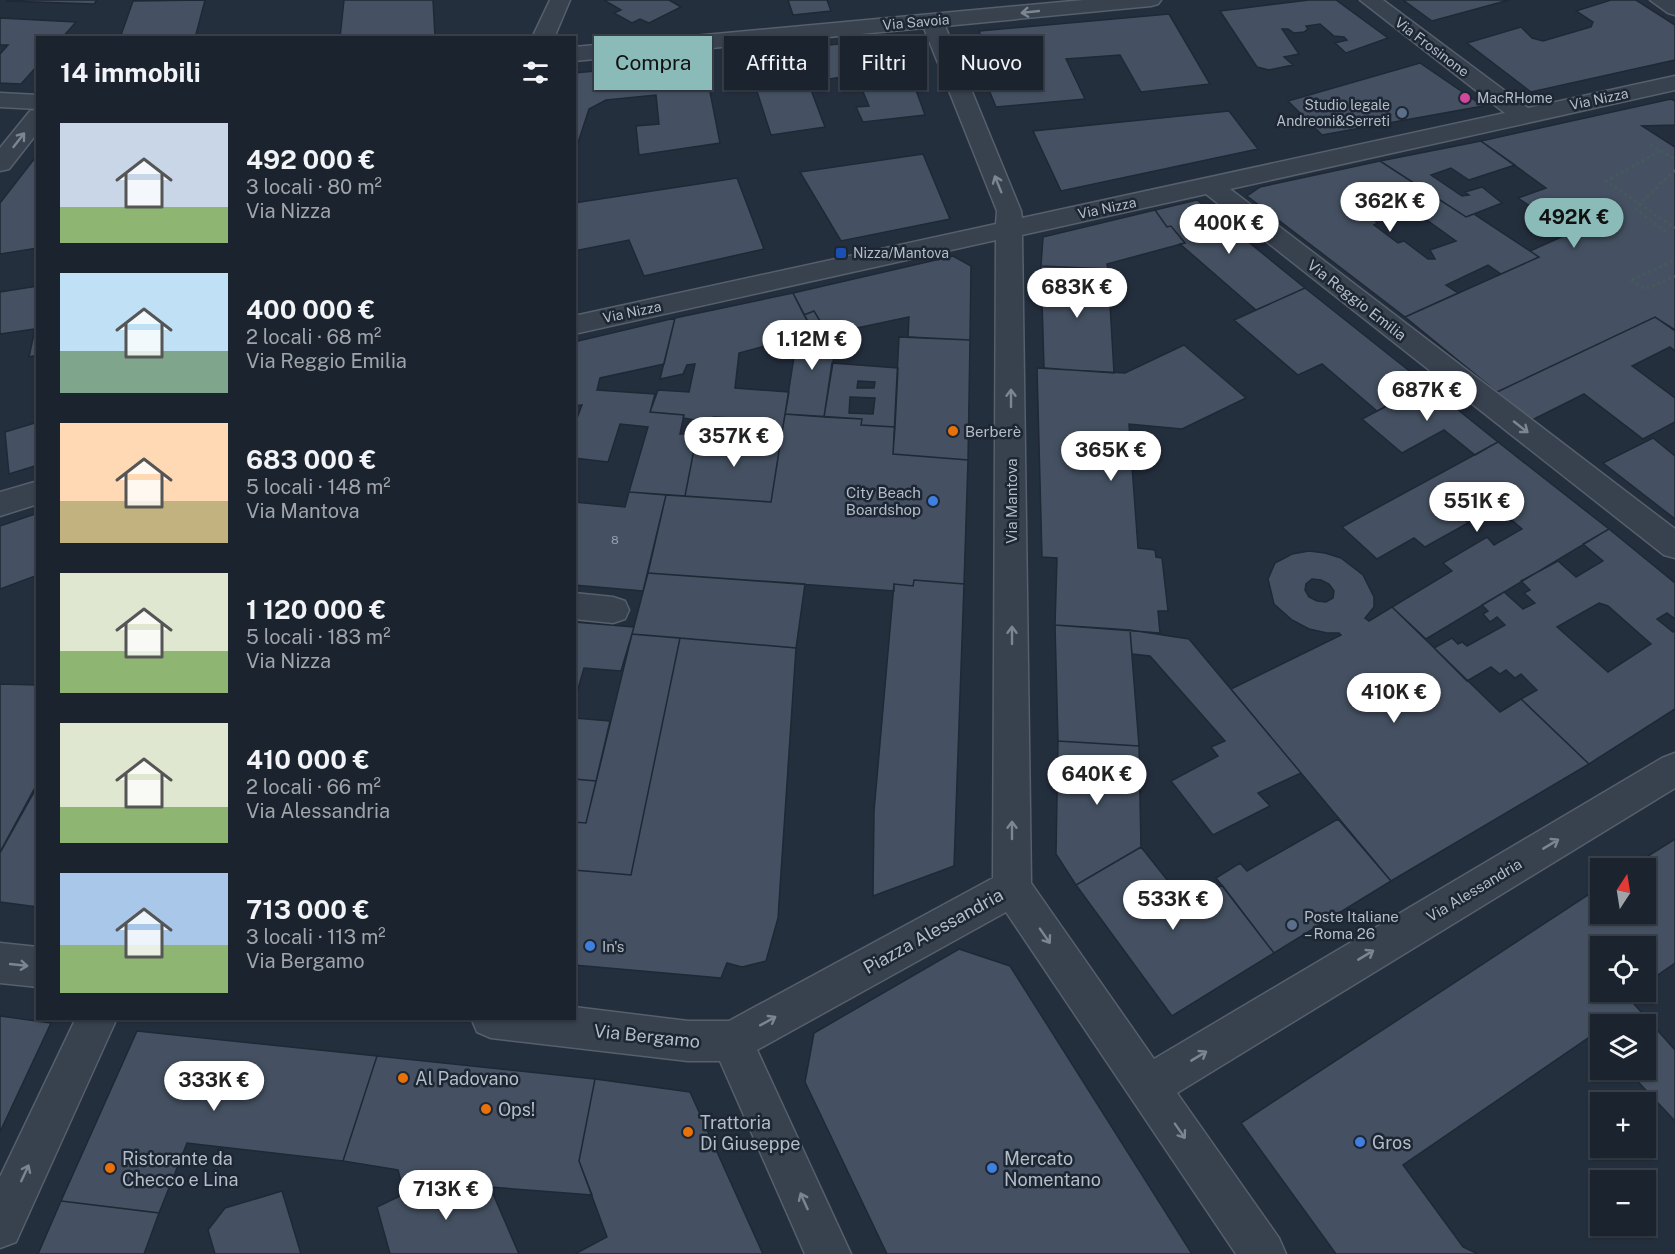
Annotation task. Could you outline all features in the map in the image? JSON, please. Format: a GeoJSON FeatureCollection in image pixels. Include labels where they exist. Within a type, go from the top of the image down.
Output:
{"type":"FeatureCollection","features":[{"type":"Feature","properties":{"kind":"street"},"geometry":{"type":"LineString","coordinates":[[544,36],[560,0]]}},
{"type":"Feature","properties":{"kind":"street","name":"Via Savoia"},"geometry":{"type":"LineString","coordinates":[[576,54],[1151,0]]}},
{"type":"Feature","properties":{"kind":"street","name":"Via Frosinone"},"geometry":{"type":"LineString","coordinates":[[1370,0],[1523,116]]}},
{"type":"Feature","properties":{"kind":"street"},"geometry":{"type":"LineString","coordinates":[[1660,0],[1675,9]]}},
{"type":"Feature","properties":{"kind":"street","name":"Via Mantova"},"geometry":{"type":"LineString","coordinates":[[932,21],[1009,211],[1012,888]]}},
{"type":"Feature","properties":{"kind":"street","name":"Via Nizza"},"geometry":{"type":"LineString","coordinates":[[576,325],[1675,83]]}},
{"type":"Feature","properties":{"kind":"street"},"geometry":{"type":"LineString","coordinates":[[0,100],[36,102]]}},
{"type":"Feature","properties":{"kind":"street"},"geometry":{"type":"LineString","coordinates":[[0,164],[36,119]]}},
{"type":"Feature","properties":{"kind":"street","name":"Via Reggio Emilia"},"geometry":{"type":"LineString","coordinates":[[1210,185],[1675,546]]}},
{"type":"Feature","properties":{"kind":"street"},"geometry":{"type":"LineString","coordinates":[[0,504],[36,493]]}},
{"type":"Feature","properties":{"kind":"street"},"geometry":{"type":"LineString","coordinates":[[576,606],[612,610]]}},
{"type":"Feature","properties":{"kind":"street","name":"Via Alessandria"},"geometry":{"type":"LineString","coordinates":[[1149,1086],[1675,769]]}},
{"type":"Feature","properties":{"kind":"street","name":"Piazza Alessandria"},"geometry":{"type":"LineString","coordinates":[[732,1041],[1012,888],[1263,1254]]}},
{"type":"Feature","properties":{"kind":"street"},"geometry":{"type":"LineString","coordinates":[[0,963],[36,967]]}},
{"type":"Feature","properties":{"kind":"street"},"geometry":{"type":"LineString","coordinates":[[0,1226],[96,1020]]}},
{"type":"Feature","properties":{"kind":"street","name":"Via Bergamo"},"geometry":{"type":"LineString","coordinates":[[508,1020],[688,1041],[732,1041]]}},
{"type":"Feature","properties":{"kind":"street"},"geometry":{"type":"LineString","coordinates":[[732,1041],[828,1254]]}},
{"type":"Feature","properties":{"kind":"path"},"geometry":{"type":"LineString","coordinates":[[1650,145],[1675,159]]}},
{"type":"Feature","properties":{"kind":"path"},"geometry":{"type":"LineString","coordinates":[[1660,151],[1606,181],[1675,228]]}},
{"type":"Feature","properties":{"kind":"path"},"geometry":{"type":"LineString","coordinates":[[1667,233],[1636,209],[1675,170]]}},
{"type":"Feature","properties":{"kind":"path"},"geometry":{"type":"LineString","coordinates":[[1675,260],[1631,280],[1646,289],[1675,276]]}},
{"type":"Feature","properties":{"kind":"building"},"geometry":{"type":"Polygon","coordinates":[[[8,0],[97,0],[94,4],[7,1],[8,0]]]}},
{"type":"Feature","properties":{"kind":"building"},"geometry":{"type":"Polygon","coordinates":[[[205,0],[196,36],[121,36],[133,1],[205,0]]]}},
{"type":"Feature","properties":{"kind":"building"},"geometry":{"type":"Polygon","coordinates":[[[344,0],[433,0],[435,36],[340,36],[344,0]]]}},
{"type":"Feature","properties":{"kind":"building"},"geometry":{"type":"Polygon","coordinates":[[[604,0],[669,0],[681,7],[649,23],[640,19],[632,23],[614,13],[621,10],[604,0]]]}},
{"type":"Feature","properties":{"kind":"building"},"geometry":{"type":"Polygon","coordinates":[[[788,0],[827,0],[831,11],[793,15],[788,0]]]}},
{"type":"Feature","properties":{"kind":"building"},"geometry":{"type":"Polygon","coordinates":[[[1309,0],[1336,0],[1388,38],[1346,53],[1335,43],[1347,40],[1344,37],[1334,36],[1320,24],[1306,26],[1308,29],[1304,32],[1294,33],[1288,29],[1282,29],[1299,54],[1284,57],[1293,65],[1269,70],[1257,67],[1220,11],[1309,0]]]}},
{"type":"Feature","properties":{"kind":"building"},"geometry":{"type":"Polygon","coordinates":[[[1403,0],[1509,0],[1432,21],[1403,0]]]}},
{"type":"Feature","properties":{"kind":"building"},"geometry":{"type":"Polygon","coordinates":[[[1611,0],[1636,0],[1675,25],[1675,60],[1531,92],[1467,43],[1521,27],[1532,38],[1543,41],[1591,27],[1593,22],[1576,11],[1611,0]]]}},
{"type":"Feature","properties":{"kind":"building"},"geometry":{"type":"Polygon","coordinates":[[[1169,14],[1210,84],[1141,92],[1120,55],[1066,59],[1085,99],[996,107],[989,90],[1043,90],[1043,36],[981,36],[979,31],[1169,14]]]}},
{"type":"Feature","properties":{"kind":"building"},"geometry":{"type":"Polygon","coordinates":[[[0,18],[76,22],[64,36],[36,36],[36,67],[21,84],[0,83],[0,54],[8,45],[0,45],[0,18]]]}},
{"type":"Feature","properties":{"kind":"building"},"geometry":{"type":"Polygon","coordinates":[[[840,44],[840,77],[828,79],[828,45],[840,44]]]}},
{"type":"Feature","properties":{"kind":"building"},"geometry":{"type":"Polygon","coordinates":[[[1420,63],[1483,106],[1322,135],[1288,101],[1420,63]]]}},
{"type":"Feature","properties":{"kind":"building"},"geometry":{"type":"Polygon","coordinates":[[[594,71],[594,90],[710,90],[720,143],[639,155],[636,126],[659,124],[656,95],[606,100],[589,109],[576,149],[576,73],[594,71]]]}},
{"type":"Feature","properties":{"kind":"building"},"geometry":{"type":"Polygon","coordinates":[[[757,90],[811,90],[825,127],[771,135],[757,90]]]}},
{"type":"Feature","properties":{"kind":"building"},"geometry":{"type":"Polygon","coordinates":[[[862,90],[916,90],[925,115],[863,122],[856,107],[869,106],[862,90]]]}},
{"type":"Feature","properties":{"kind":"building"},"geometry":{"type":"Polygon","coordinates":[[[1671,99],[1675,101],[1675,125],[1642,126],[1675,147],[1675,330],[1655,317],[1497,392],[1405,317],[1539,257],[1530,251],[1570,233],[1518,198],[1546,188],[1481,141],[1671,99]]]}},
{"type":"Feature","properties":{"kind":"building"},"geometry":{"type":"Polygon","coordinates":[[[1229,111],[1258,149],[1061,191],[1033,131],[1229,111]]]}},
{"type":"Feature","properties":{"kind":"building"},"geometry":{"type":"Polygon","coordinates":[[[1481,141],[1515,165],[1469,180],[1451,168],[1431,175],[1462,196],[1469,195],[1465,192],[1482,187],[1502,203],[1466,217],[1380,161],[1481,141]]]}},
{"type":"Feature","properties":{"kind":"building"},"geometry":{"type":"Polygon","coordinates":[[[923,154],[950,219],[841,241],[800,172],[923,154]]]}},
{"type":"Feature","properties":{"kind":"building"},"geometry":{"type":"Polygon","coordinates":[[[36,157],[36,248],[0,254],[0,203],[36,157]]]}},
{"type":"Feature","properties":{"kind":"building"},"geometry":{"type":"Polygon","coordinates":[[[1380,161],[1466,217],[1474,214],[1539,257],[1501,274],[1488,265],[1446,285],[1458,293],[1405,317],[1247,196],[1260,187],[1380,161]],[[1396,198],[1356,208],[1378,223],[1374,225],[1398,243],[1404,241],[1428,259],[1435,259],[1430,250],[1456,241],[1396,198]]]}},
{"type":"Feature","properties":{"kind":"building"},"geometry":{"type":"Polygon","coordinates":[[[737,178],[764,249],[644,276],[629,240],[576,251],[576,203],[737,178]]]}},
{"type":"Feature","properties":{"kind":"building"},"geometry":{"type":"Polygon","coordinates":[[[1197,200],[1305,288],[1256,310],[1180,244],[1185,243],[1171,226],[1167,227],[1155,210],[1197,200]]]}},
{"type":"Feature","properties":{"kind":"building"},"geometry":{"type":"Polygon","coordinates":[[[1155,210],[1167,227],[1171,226],[1185,243],[1107,264],[1108,269],[1041,266],[1043,237],[1155,210]]]}},
{"type":"Feature","properties":{"kind":"building"},"geometry":{"type":"Polygon","coordinates":[[[953,256],[971,266],[970,340],[908,337],[909,317],[838,332],[826,331],[814,311],[804,315],[793,293],[953,256]]]}},
{"type":"Feature","properties":{"kind":"building"},"geometry":{"type":"Polygon","coordinates":[[[1041,266],[1108,269],[1114,373],[1044,368],[1041,266]]]}},
{"type":"Feature","properties":{"kind":"building"},"geometry":{"type":"Polygon","coordinates":[[[36,286],[36,355],[29,357],[35,329],[0,334],[0,292],[36,286]]]}},
{"type":"Feature","properties":{"kind":"building"},"geometry":{"type":"Polygon","coordinates":[[[1305,288],[1427,385],[1377,411],[1322,364],[1298,375],[1234,320],[1305,288]]]}},
{"type":"Feature","properties":{"kind":"building"},"geometry":{"type":"Polygon","coordinates":[[[793,293],[814,333],[739,353],[735,388],[789,392],[781,438],[764,438],[767,420],[714,417],[702,421],[683,418],[684,415],[650,412],[658,390],[689,392],[695,364],[687,365],[683,374],[660,379],[675,318],[793,293]]]}},
{"type":"Feature","properties":{"kind":"building"},"geometry":{"type":"Polygon","coordinates":[[[814,311],[826,331],[838,332],[824,417],[785,414],[797,338],[814,333],[804,315],[814,311]]]}},
{"type":"Feature","properties":{"kind":"building"},"geometry":{"type":"Polygon","coordinates":[[[1655,317],[1675,331],[1675,351],[1670,347],[1632,366],[1675,398],[1675,422],[1643,439],[1584,394],[1532,420],[1497,392],[1655,317]]]}},
{"type":"Feature","properties":{"kind":"building"},"geometry":{"type":"Polygon","coordinates":[[[675,318],[664,364],[600,378],[597,390],[655,394],[650,412],[684,415],[680,434],[697,434],[685,496],[629,492],[648,427],[620,424],[608,462],[576,458],[576,421],[582,405],[576,406],[576,342],[675,318]]]}},
{"type":"Feature","properties":{"kind":"building"},"geometry":{"type":"Polygon","coordinates":[[[899,337],[970,340],[968,460],[893,454],[899,337]]]}},
{"type":"Feature","properties":{"kind":"building"},"geometry":{"type":"Polygon","coordinates":[[[1184,345],[1246,398],[1182,429],[1129,424],[1138,548],[1155,550],[1156,557],[1162,558],[1168,611],[1158,611],[1160,633],[1055,625],[1057,558],[1042,557],[1037,368],[1125,373],[1184,345]]]}},
{"type":"Feature","properties":{"kind":"building"},"geometry":{"type":"Polygon","coordinates":[[[832,363],[898,368],[895,427],[861,425],[862,419],[824,417],[832,363]],[[858,381],[857,388],[874,388],[875,382],[858,381]],[[850,397],[849,413],[873,414],[875,398],[850,397]]]}},
{"type":"Feature","properties":{"kind":"building"},"geometry":{"type":"Polygon","coordinates":[[[1427,385],[1498,442],[1475,455],[1444,430],[1402,453],[1362,419],[1427,385]]]}},
{"type":"Feature","properties":{"kind":"building"},"geometry":{"type":"Polygon","coordinates":[[[785,414],[862,419],[861,425],[895,427],[893,454],[968,460],[964,584],[914,580],[913,586],[894,584],[894,591],[648,573],[666,495],[771,502],[785,414]]]}},
{"type":"Feature","properties":{"kind":"building"},"geometry":{"type":"Polygon","coordinates":[[[36,423],[36,466],[9,474],[5,432],[36,423]]]}},
{"type":"Feature","properties":{"kind":"building"},"geometry":{"type":"Polygon","coordinates":[[[697,434],[781,438],[771,502],[685,496],[697,434]]]}},
{"type":"Feature","properties":{"kind":"building"},"geometry":{"type":"Polygon","coordinates":[[[1653,438],[1675,456],[1675,519],[1603,463],[1653,438]]]}},
{"type":"Feature","properties":{"kind":"building"},"geometry":{"type":"Polygon","coordinates":[[[1498,442],[1609,529],[1426,639],[1392,607],[1452,571],[1443,563],[1487,537],[1494,545],[1522,529],[1486,498],[1458,513],[1468,523],[1425,547],[1414,538],[1377,559],[1342,527],[1498,442]]]}},
{"type":"Feature","properties":{"kind":"building"},"geometry":{"type":"Polygon","coordinates":[[[629,492],[666,495],[643,591],[576,585],[576,502],[625,507],[629,492]]]}},
{"type":"Feature","properties":{"kind":"building"},"geometry":{"type":"Polygon","coordinates":[[[36,514],[36,576],[0,589],[0,526],[36,514]]]}},
{"type":"Feature","properties":{"kind":"building"},"geometry":{"type":"Polygon","coordinates":[[[1609,529],[1675,583],[1675,619],[1667,613],[1657,619],[1673,632],[1675,630],[1675,709],[1589,764],[1521,699],[1537,690],[1521,674],[1515,678],[1506,670],[1500,674],[1491,667],[1467,681],[1434,648],[1452,638],[1458,644],[1462,642],[1467,646],[1505,625],[1497,617],[1490,622],[1483,614],[1488,611],[1482,605],[1504,592],[1523,609],[1535,603],[1524,593],[1530,590],[1521,581],[1558,561],[1576,577],[1603,561],[1583,544],[1609,529]],[[1599,603],[1557,627],[1608,672],[1651,644],[1608,606],[1599,603]]]}},
{"type":"Feature","properties":{"kind":"building"},"geometry":{"type":"Polygon","coordinates":[[[1309,551],[1341,558],[1363,575],[1374,597],[1374,607],[1365,618],[1369,621],[1392,607],[1500,712],[1521,699],[1589,764],[1391,881],[1231,689],[1341,635],[1309,629],[1292,620],[1274,604],[1268,579],[1275,563],[1292,554],[1309,551]],[[1312,579],[1306,584],[1305,590],[1309,597],[1326,602],[1333,598],[1334,591],[1329,584],[1312,579]]]}},
{"type":"Feature","properties":{"kind":"building"},"geometry":{"type":"Polygon","coordinates":[[[648,573],[805,584],[796,648],[632,634],[648,573]]]}},
{"type":"Feature","properties":{"kind":"building"},"geometry":{"type":"Polygon","coordinates":[[[914,580],[964,584],[954,866],[873,896],[874,811],[894,584],[913,586],[914,580]]]}},
{"type":"Feature","properties":{"kind":"building"},"geometry":{"type":"Polygon","coordinates":[[[576,622],[634,627],[621,671],[584,668],[576,696],[576,622]]]}},
{"type":"Feature","properties":{"kind":"building"},"geometry":{"type":"Polygon","coordinates":[[[1055,625],[1130,630],[1139,746],[1058,741],[1055,625]]]}},
{"type":"Feature","properties":{"kind":"building"},"geometry":{"type":"Polygon","coordinates":[[[1130,630],[1189,639],[1301,773],[1258,793],[1270,806],[1213,835],[1171,781],[1218,756],[1211,747],[1225,741],[1150,656],[1132,654],[1130,630]]]}},
{"type":"Feature","properties":{"kind":"building"},"geometry":{"type":"Polygon","coordinates":[[[632,634],[680,638],[631,875],[576,870],[576,822],[586,823],[632,634]]]}},
{"type":"Feature","properties":{"kind":"building"},"geometry":{"type":"Polygon","coordinates":[[[680,638],[796,648],[778,918],[766,961],[742,967],[727,963],[721,978],[576,965],[576,870],[631,875],[680,638]]]}},
{"type":"Feature","properties":{"kind":"building"},"geometry":{"type":"Polygon","coordinates":[[[0,684],[36,685],[36,786],[0,852],[0,684]]]}},
{"type":"Feature","properties":{"kind":"building"},"geometry":{"type":"Polygon","coordinates":[[[576,718],[610,721],[596,781],[576,779],[576,718]]]}},
{"type":"Feature","properties":{"kind":"building"},"geometry":{"type":"Polygon","coordinates":[[[1058,741],[1139,746],[1141,847],[1076,885],[1056,854],[1058,741]]]}},
{"type":"Feature","properties":{"kind":"building"},"geometry":{"type":"Polygon","coordinates":[[[576,779],[596,781],[586,823],[576,822],[576,779]]]}},
{"type":"Feature","properties":{"kind":"building"},"geometry":{"type":"Polygon","coordinates":[[[36,789],[36,907],[0,902],[0,853],[36,789]]]}},
{"type":"Feature","properties":{"kind":"building"},"geometry":{"type":"Polygon","coordinates":[[[1338,819],[1391,881],[1274,953],[1216,878],[1240,863],[1247,871],[1338,819]]]}},
{"type":"Feature","properties":{"kind":"building"},"geometry":{"type":"Polygon","coordinates":[[[1675,839],[1675,963],[1656,976],[1656,936],[1590,936],[1590,1002],[1632,1002],[1643,1014],[1590,1014],[1590,1037],[1403,1165],[1463,1247],[1478,1254],[1336,1254],[1241,1123],[1590,894],[1590,924],[1656,924],[1656,858],[1645,858],[1675,839]]]}},
{"type":"Feature","properties":{"kind":"building"},"geometry":{"type":"Polygon","coordinates":[[[1141,847],[1184,901],[1177,905],[1181,911],[1222,885],[1274,953],[1172,1016],[1076,885],[1141,847]]]}},
{"type":"Feature","properties":{"kind":"building","name":"Mercato Nomentano"},"geometry":{"type":"Polygon","coordinates":[[[959,949],[1010,966],[1192,1254],[887,1254],[805,1082],[814,1033],[959,949]]]}},
{"type":"Feature","properties":{"kind":"building"},"geometry":{"type":"Polygon","coordinates":[[[0,1016],[51,1023],[0,1132],[0,1016]]]}},
{"type":"Feature","properties":{"kind":"building"},"geometry":{"type":"Polygon","coordinates":[[[1656,1029],[1675,1050],[1675,1121],[1656,1101],[1656,1092],[1648,1092],[1636,1080],[1656,1080],[1656,1029]]]}},
{"type":"Feature","properties":{"kind":"building"},"geometry":{"type":"Polygon","coordinates":[[[137,1031],[377,1056],[343,1161],[187,1143],[159,1213],[61,1201],[137,1031]]]}},
{"type":"Feature","properties":{"kind":"building"},"geometry":{"type":"Polygon","coordinates":[[[377,1056],[595,1079],[579,1161],[592,1195],[433,1180],[404,1193],[398,1170],[343,1161],[377,1056]]]}},
{"type":"Feature","properties":{"kind":"building"},"geometry":{"type":"Polygon","coordinates":[[[595,1079],[690,1092],[763,1254],[575,1254],[607,1237],[579,1161],[595,1079]]]}},
{"type":"Feature","properties":{"kind":"building"},"geometry":{"type":"Polygon","coordinates":[[[433,1180],[490,1187],[519,1254],[390,1254],[377,1207],[433,1180]]]}},
{"type":"Feature","properties":{"kind":"building"},"geometry":{"type":"Polygon","coordinates":[[[282,1191],[301,1254],[215,1254],[208,1230],[225,1208],[282,1191]]]}},
{"type":"Feature","properties":{"kind":"building"},"geometry":{"type":"Polygon","coordinates":[[[61,1201],[159,1213],[144,1254],[38,1254],[61,1201]]]}},
{"type":"Feature","properties":{"kind":"place","name":"MacRHome"},"geometry":{"type":"Point","coordinates":[1465,98]}},
{"type":"Feature","properties":{"kind":"place","name":"Studio legale Andreoni&Serreti"},"geometry":{"type":"Point","coordinates":[1402,113]}},
{"type":"Feature","properties":{"kind":"place","name":"Nizza/Mantova"},"geometry":{"type":"Point","coordinates":[841,253]}},
{"type":"Feature","properties":{"kind":"place","name":"Berberè"},"geometry":{"type":"Point","coordinates":[953,431]}},
{"type":"Feature","properties":{"kind":"place","name":"City Beach Boardshop"},"geometry":{"type":"Point","coordinates":[933,501]}},
{"type":"Feature","properties":{"kind":"place","name":"Poste Italiane – Roma 26"},"geometry":{"type":"Point","coordinates":[1292,925]}},
{"type":"Feature","properties":{"kind":"place","name":"In's"},"geometry":{"type":"Point","coordinates":[590,946]}},
{"type":"Feature","properties":{"kind":"place","name":"Al Padovano"},"geometry":{"type":"Point","coordinates":[403,1078]}},
{"type":"Feature","properties":{"kind":"place","name":"Ops!"},"geometry":{"type":"Point","coordinates":[486,1109]}},
{"type":"Feature","properties":{"kind":"place","name":"Trattoria Di Giuseppe"},"geometry":{"type":"Point","coordinates":[688,1132]}},
{"type":"Feature","properties":{"kind":"place","name":"Gros"},"geometry":{"type":"Point","coordinates":[1360,1142]}},
{"type":"Feature","properties":{"kind":"place","name":"Ristorante da Checco e Lina"},"geometry":{"type":"Point","coordinates":[110,1168]}},
{"type":"Feature","properties":{"kind":"place","name":"Mercato Nomentano"},"geometry":{"type":"Point","coordinates":[992,1168]}}]}
